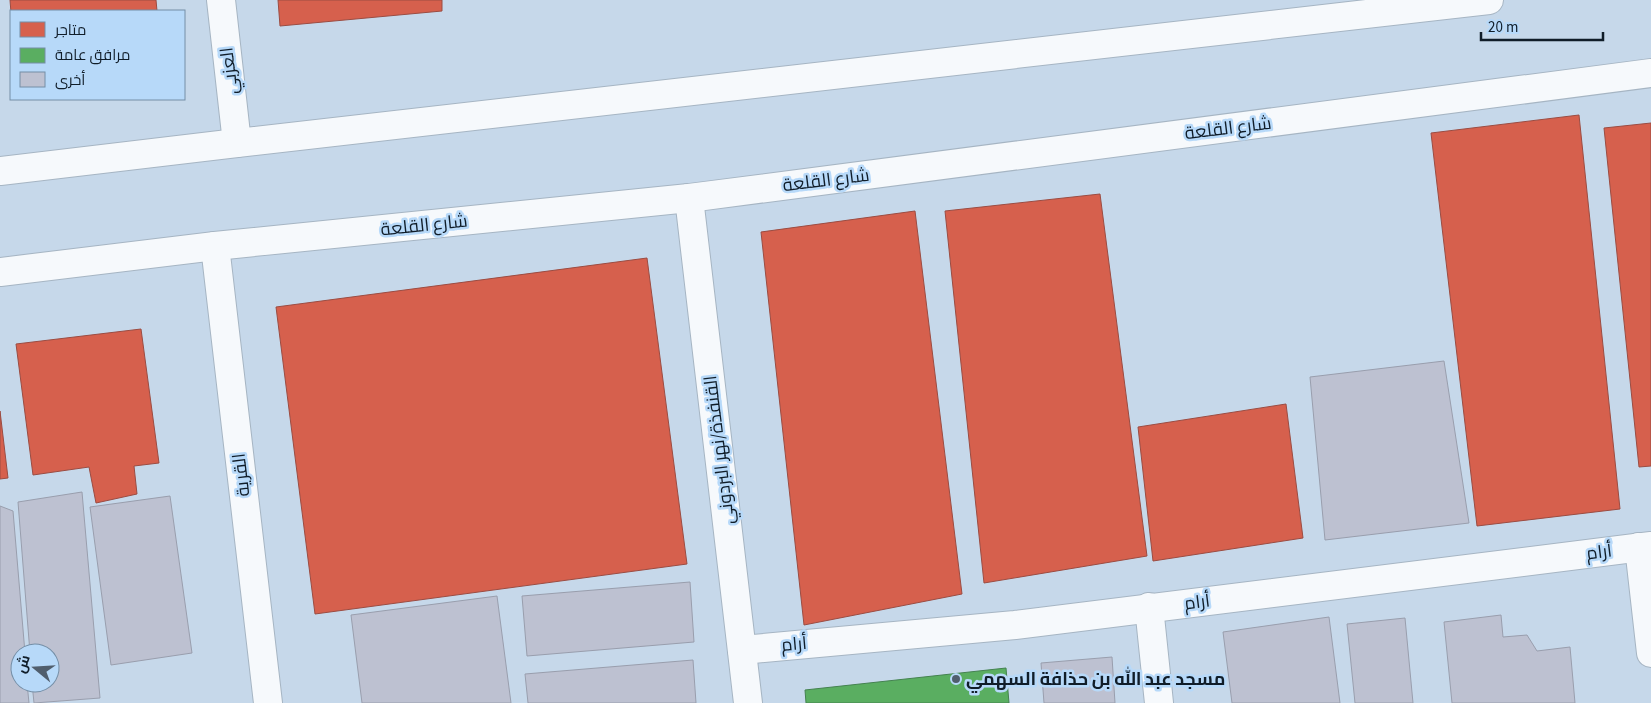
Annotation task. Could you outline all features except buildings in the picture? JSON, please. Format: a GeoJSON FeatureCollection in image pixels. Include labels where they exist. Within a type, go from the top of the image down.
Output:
{"type":"FeatureCollection","features":[{"type":"Feature","properties":{"kind":"street","name":"العزبي"},"geometry":{"type":"LineString","coordinates":[[221,0],[237,142]]}},
{"type":"Feature","properties":{"kind":"street"},"geometry":{"type":"LineString","coordinates":[[0,172],[237,142],[1489,0]]}},
{"type":"Feature","properties":{"kind":"street","name":"شارع القلعة"},"geometry":{"type":"LineString","coordinates":[[0,272],[215,246],[689,198],[1651,73]]}},
{"type":"Feature","properties":{"kind":"street","name":"القنفذة/نهر البردوني"},"geometry":{"type":"LineString","coordinates":[[689,198],[748,703]]}},
{"type":"Feature","properties":{"kind":"street","name":"القرية"},"geometry":{"type":"LineString","coordinates":[[215,246],[268,703]]}},
{"type":"Feature","properties":{"kind":"street"},"geometry":{"type":"LineString","coordinates":[[1645,546],[1651,653]]}},
{"type":"Feature","properties":{"kind":"street","name":"أرام"},"geometry":{"type":"LineString","coordinates":[[742,650],[1015,625],[1645,546]]}},
{"type":"Feature","properties":{"kind":"street"},"geometry":{"type":"LineString","coordinates":[[1149,608],[1159,703]]}},
{"type":"Feature","properties":{"kind":"place","name":"مسجد عبد الله بن حذافة السهمي"},"geometry":{"type":"Point","coordinates":[956,679]}}]}
